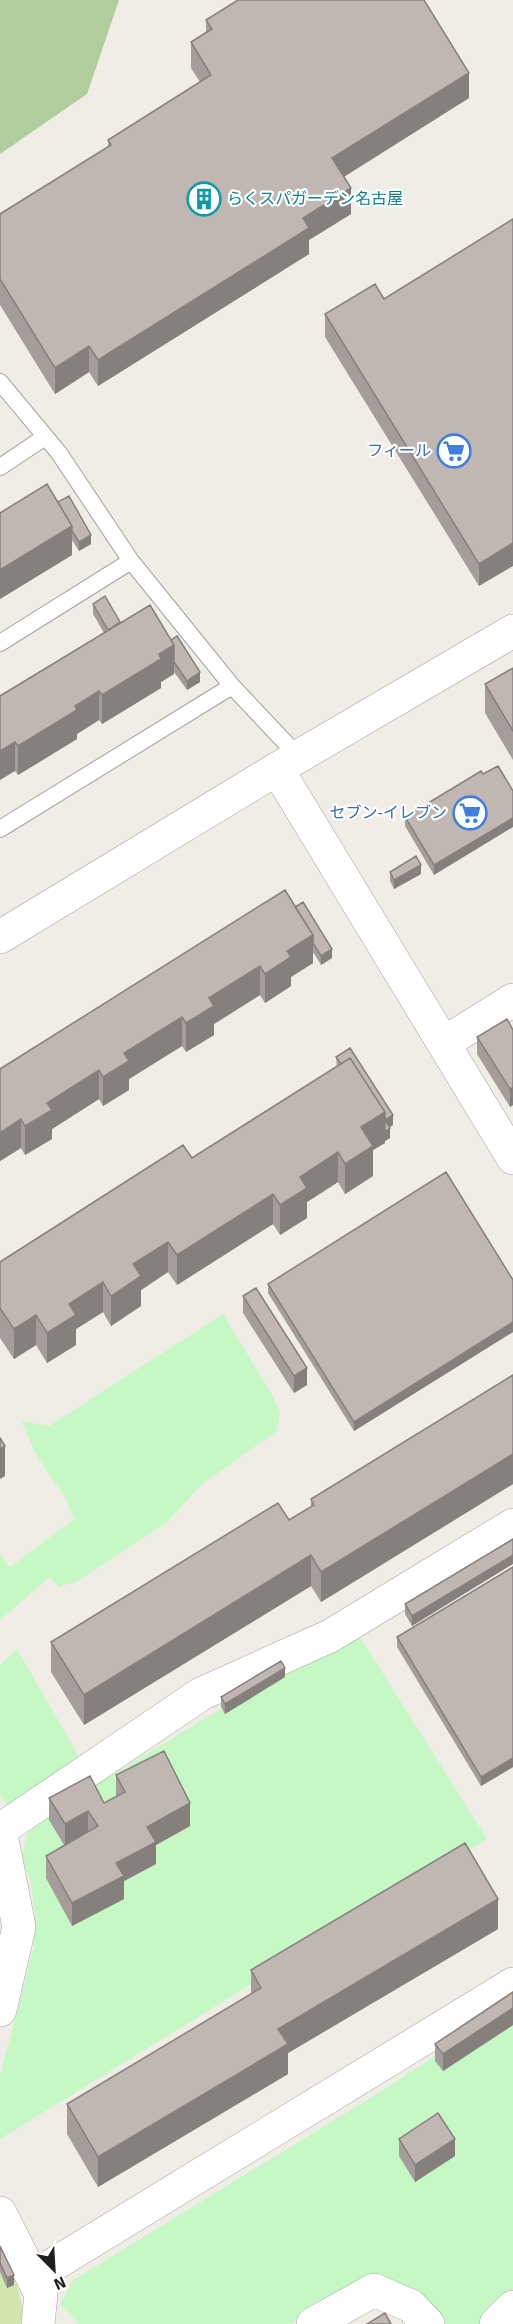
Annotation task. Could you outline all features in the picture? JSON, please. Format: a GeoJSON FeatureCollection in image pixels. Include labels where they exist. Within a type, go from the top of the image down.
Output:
{"type":"FeatureCollection","features":[{"type":"Feature","properties":{"kind":"street"},"geometry":{"type":"LineString","coordinates":[[0,937],[288,762],[513,631]]}},
{"type":"Feature","properties":{"kind":"street"},"geometry":{"type":"LineString","coordinates":[[288,762],[444,1043],[513,1158]]}},
{"type":"Feature","properties":{"kind":"street"},"geometry":{"type":"LineString","coordinates":[[444,1043],[513,1000]]}},
{"type":"Feature","properties":{"kind":"street"},"geometry":{"type":"LineString","coordinates":[[0,2010],[19,1926],[0,1829],[201,1694],[330,1636],[513,1525]]}},
{"type":"Feature","properties":{"kind":"street"},"geometry":{"type":"LineString","coordinates":[[38,2298],[513,1984]]}},
{"type":"Feature","properties":{"kind":"street"},"geometry":{"type":"LineString","coordinates":[[0,2213],[38,2298],[62,2324]]}},
{"type":"Feature","properties":{"kind":"street"},"geometry":{"type":"LineString","coordinates":[[313,2324],[374,2290],[411,2306],[428,2324]]}},
{"type":"Feature","properties":{"kind":"street"},"geometry":{"type":"LineString","coordinates":[[496,2324],[513,2307]]}},
{"type":"Feature","properties":{"kind":"lane"},"geometry":{"type":"LineString","coordinates":[[0,382],[58,453],[131,561],[232,686],[288,762]]}},
{"type":"Feature","properties":{"kind":"lane"},"geometry":{"type":"LineString","coordinates":[[0,467],[45,437]]}},
{"type":"Feature","properties":{"kind":"lane"},"geometry":{"type":"LineString","coordinates":[[0,643],[131,561]]}},
{"type":"Feature","properties":{"kind":"lane"},"geometry":{"type":"LineString","coordinates":[[0,829],[232,686]]}},
{"type":"Feature","properties":{"kind":"green space"},"geometry":{"type":"Polygon","coordinates":[[[0,0],[119,0],[87,94],[0,154],[0,0]]]}},
{"type":"Feature","properties":{"kind":"green space"},"geometry":{"type":"Polygon","coordinates":[[[223,1314],[272,1395],[280,1413],[277,1431],[201,1485],[167,1522],[78,1581],[59,1587],[50,1577],[0,1620],[0,1554],[10,1567],[74,1519],[65,1497],[35,1453],[22,1421],[49,1426],[223,1314]]]}},
{"type":"Feature","properties":{"kind":"green space"},"geometry":{"type":"Polygon","coordinates":[[[360,1637],[487,1839],[0,2139],[0,2076],[33,1950],[35,1912],[30,1880],[21,1857],[30,1825],[217,1711],[360,1637]]]}},
{"type":"Feature","properties":{"kind":"green space"},"geometry":{"type":"Polygon","coordinates":[[[17,1649],[81,1760],[9,1807],[0,1796],[0,1665],[17,1649]]]}},
{"type":"Feature","properties":{"kind":"green space"},"geometry":{"type":"Polygon","coordinates":[[[513,2005],[513,2324],[443,2324],[350,2290],[290,2324],[79,2324],[60,2305],[72,2281],[380,2092],[513,2005]]]}},
{"type":"Feature","properties":{"kind":"green space"},"geometry":{"type":"Polygon","coordinates":[[[0,2243],[15,2274],[26,2324],[0,2324],[0,2243]]]}},
{"type":"Feature","properties":{"kind":"building","name":"らくスパガーデン名古屋"},"geometry":{"type":"Polygon","coordinates":[[[238,0],[424,0],[469,73],[332,158],[351,188],[303,218],[309,228],[98,360],[89,346],[55,368],[0,279],[0,214],[111,145],[108,140],[211,75],[191,42],[212,29],[206,20],[238,0]]]}},
{"type":"Feature","properties":{"kind":"building","name":"フィール"},"geometry":{"type":"Polygon","coordinates":[[[513,219],[513,543],[479,564],[325,314],[375,284],[384,299],[513,219]]]}},
{"type":"Feature","properties":{"kind":"building"},"geometry":{"type":"Polygon","coordinates":[[[47,484],[72,526],[0,570],[0,513],[47,484]]]}},
{"type":"Feature","properties":{"kind":"building"},"geometry":{"type":"Polygon","coordinates":[[[69,496],[91,535],[79,542],[58,502],[69,496]]]}},
{"type":"Feature","properties":{"kind":"building"},"geometry":{"type":"Polygon","coordinates":[[[105,596],[120,622],[108,630],[93,604],[105,596]]]}},
{"type":"Feature","properties":{"kind":"building"},"geometry":{"type":"Polygon","coordinates":[[[150,605],[174,645],[159,654],[161,659],[102,695],[99,691],[75,706],[77,710],[18,746],[15,742],[0,751],[0,696],[150,605]]]}},
{"type":"Feature","properties":{"kind":"building"},"geometry":{"type":"Polygon","coordinates":[[[177,636],[200,672],[187,681],[174,662],[174,645],[171,640],[177,636]]]}},
{"type":"Feature","properties":{"kind":"building"},"geometry":{"type":"Polygon","coordinates":[[[513,668],[513,731],[485,684],[513,668]]]}},
{"type":"Feature","properties":{"kind":"building","name":"セブン-イレブン"},"geometry":{"type":"Polygon","coordinates":[[[498,766],[513,791],[513,818],[434,865],[405,817],[481,771],[483,774],[498,766]]]}},
{"type":"Feature","properties":{"kind":"building"},"geometry":{"type":"Polygon","coordinates":[[[416,856],[421,865],[394,880],[390,872],[416,856]]]}},
{"type":"Feature","properties":{"kind":"building"},"geometry":{"type":"Polygon","coordinates":[[[285,890],[313,935],[287,951],[291,957],[265,974],[260,966],[209,998],[214,1006],[186,1023],[182,1017],[124,1053],[129,1061],[103,1077],[99,1070],[47,1103],[52,1110],[25,1126],[21,1119],[0,1133],[0,1069],[285,890]]]}},
{"type":"Feature","properties":{"kind":"building"},"geometry":{"type":"Polygon","coordinates":[[[303,902],[332,949],[321,956],[313,943],[313,935],[295,907],[303,902]]]}},
{"type":"Feature","properties":{"kind":"building"},"geometry":{"type":"Polygon","coordinates":[[[507,1019],[513,1030],[513,1087],[510,1089],[477,1037],[507,1019]]]}},
{"type":"Feature","properties":{"kind":"building"},"geometry":{"type":"Polygon","coordinates":[[[350,1048],[393,1115],[385,1120],[385,1112],[350,1058],[341,1064],[336,1057],[350,1048]]]}},
{"type":"Feature","properties":{"kind":"building"},"geometry":{"type":"Polygon","coordinates":[[[350,1058],[385,1112],[361,1127],[373,1146],[345,1164],[338,1152],[300,1177],[307,1188],[280,1205],[273,1194],[177,1255],[168,1242],[133,1264],[141,1276],[111,1296],[103,1282],[69,1304],[76,1315],[47,1333],[36,1315],[14,1329],[0,1308],[0,1262],[183,1145],[192,1158],[350,1058]]]}},
{"type":"Feature","properties":{"kind":"building"},"geometry":{"type":"Polygon","coordinates":[[[385,1120],[390,1128],[385,1132],[385,1120]]]}},
{"type":"Feature","properties":{"kind":"building"},"geometry":{"type":"Polygon","coordinates":[[[446,1172],[513,1280],[513,1322],[354,1422],[268,1284],[446,1172]]]}},
{"type":"Feature","properties":{"kind":"building"},"geometry":{"type":"Polygon","coordinates":[[[256,1288],[307,1368],[294,1376],[243,1296],[256,1288]]]}},
{"type":"Feature","properties":{"kind":"building"},"geometry":{"type":"Polygon","coordinates":[[[513,1375],[513,1454],[321,1572],[311,1555],[84,1695],[51,1642],[278,1503],[289,1520],[314,1505],[311,1499],[513,1375]]]}},
{"type":"Feature","properties":{"kind":"building"},"geometry":{"type":"Polygon","coordinates":[[[0,1438],[5,1446],[0,1449],[0,1438]]]}},
{"type":"Feature","properties":{"kind":"building"},"geometry":{"type":"Polygon","coordinates":[[[513,1539],[513,1555],[412,1616],[405,1604],[513,1539]]]}},
{"type":"Feature","properties":{"kind":"building"},"geometry":{"type":"Polygon","coordinates":[[[513,1567],[513,1758],[481,1777],[397,1637],[513,1567]]]}},
{"type":"Feature","properties":{"kind":"building"},"geometry":{"type":"Polygon","coordinates":[[[281,1661],[285,1668],[225,1704],[221,1697],[281,1661]]]}},
{"type":"Feature","properties":{"kind":"building"},"geometry":{"type":"Polygon","coordinates":[[[164,1751],[190,1803],[147,1827],[156,1842],[116,1863],[124,1876],[72,1903],[46,1856],[98,1826],[88,1811],[65,1824],[49,1798],[90,1776],[104,1803],[125,1792],[116,1775],[164,1751]]]}},
{"type":"Feature","properties":{"kind":"building"},"geometry":{"type":"Polygon","coordinates":[[[465,1843],[498,1899],[278,2029],[288,2044],[98,2157],[67,2104],[261,1988],[251,1970],[465,1843]]]}},
{"type":"Feature","properties":{"kind":"building"},"geometry":{"type":"Polygon","coordinates":[[[513,1992],[513,2008],[443,2054],[435,2044],[513,1992]]]}},
{"type":"Feature","properties":{"kind":"building"},"geometry":{"type":"Polygon","coordinates":[[[438,2113],[455,2139],[415,2165],[399,2139],[438,2113]]]}},
{"type":"Feature","properties":{"kind":"building"},"geometry":{"type":"Polygon","coordinates":[[[0,2246],[14,2275],[7,2278],[0,2263],[0,2246]]]}},
{"type":"Feature","properties":{"kind":"building"},"geometry":{"type":"Polygon","coordinates":[[[385,2313],[391,2324],[367,2324],[385,2313]]]}},
{"type":"Feature","properties":{"kind":"place","name":"らくスパガーデン名古屋"},"geometry":{"type":"Point","coordinates":[204,199]}},
{"type":"Feature","properties":{"kind":"place","name":"フィール"},"geometry":{"type":"Point","coordinates":[454,451]}},
{"type":"Feature","properties":{"kind":"place","name":"セブン-イレブン"},"geometry":{"type":"Point","coordinates":[470,813]}}]}
